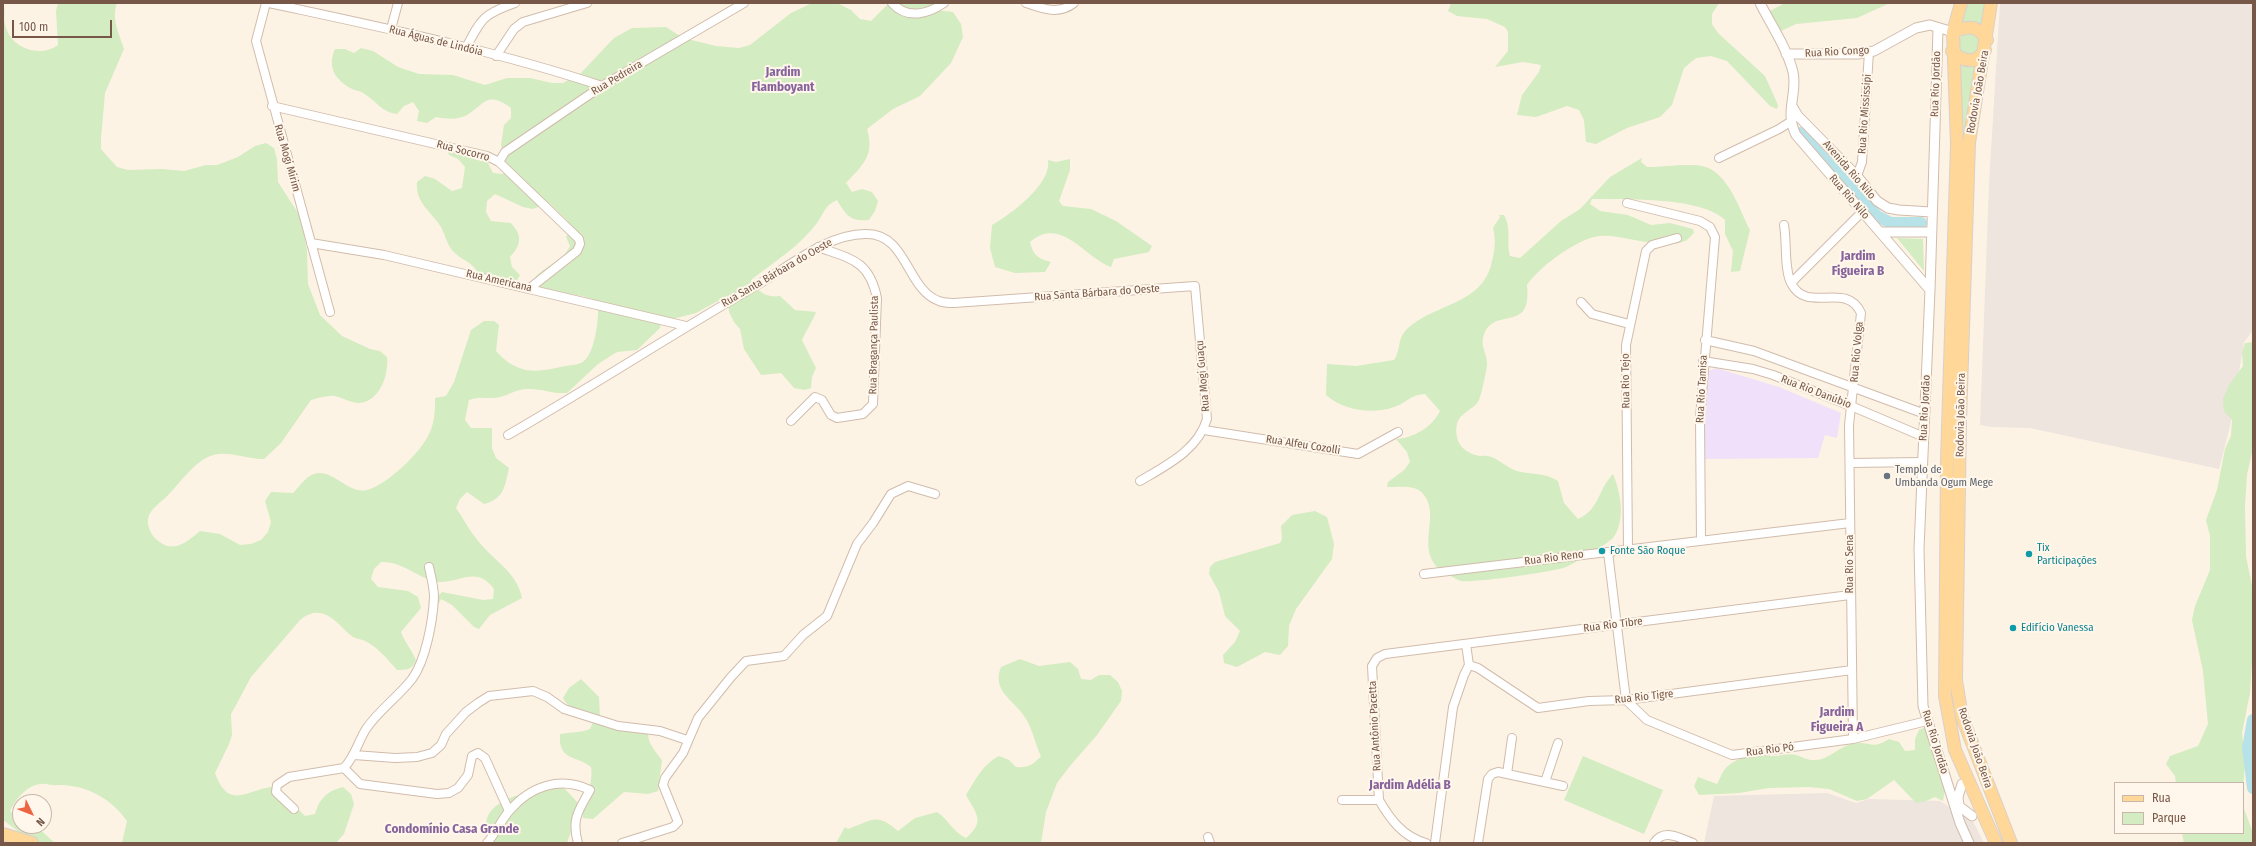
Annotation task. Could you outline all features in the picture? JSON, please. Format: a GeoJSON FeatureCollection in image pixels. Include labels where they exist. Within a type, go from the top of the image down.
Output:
{"type":"FeatureCollection","features":[{"type":"Feature","properties":{"kind":"main road","name":"Rodovia João Beira"},"geometry":{"type":"LineString","coordinates":[[1961,3],[1952,32],[1957,144],[1947,460],[1945,696],[1955,750],[1965,784],[1977,814],[1996,843]]}},
{"type":"Feature","properties":{"kind":"main road","name":"Rodovia João Beira"},"geometry":{"type":"LineString","coordinates":[[1991,3],[1986,45],[1969,143],[1960,421],[1956,680],[1962,717],[2011,843]]}},
{"type":"Feature","properties":{"kind":"main road"},"geometry":{"type":"LineString","coordinates":[[1952,32],[1965,27],[1978,29],[1986,45],[1977,59],[1970,61],[1959,58],[1952,51]]}},
{"type":"Feature","properties":{"kind":"main road"},"geometry":{"type":"LineString","coordinates":[[1965,784],[1987,783]]}},
{"type":"Feature","properties":{"kind":"main road"},"geometry":{"type":"LineString","coordinates":[[1977,814],[1994,802]]}},
{"type":"Feature","properties":{"kind":"main road"},"geometry":{"type":"LineString","coordinates":[[3,834],[32,843]]}},
{"type":"Feature","properties":{"kind":"street","name":"Rua Águas de Lindóia"},"geometry":{"type":"LineString","coordinates":[[267,3],[391,29],[496,56],[602,86]]}},
{"type":"Feature","properties":{"kind":"street","name":"Rua Mogi Mirim"},"geometry":{"type":"LineString","coordinates":[[267,3],[256,41],[272,106],[330,312]]}},
{"type":"Feature","properties":{"kind":"street"},"geometry":{"type":"LineString","coordinates":[[391,29],[398,3]]}},
{"type":"Feature","properties":{"kind":"street"},"geometry":{"type":"LineString","coordinates":[[466,48],[481,20],[494,10],[515,3]]}},
{"type":"Feature","properties":{"kind":"street"},"geometry":{"type":"LineString","coordinates":[[496,56],[514,29],[523,22],[587,3]]}},
{"type":"Feature","properties":{"kind":"street","name":"Rua Pedreira"},"geometry":{"type":"LineString","coordinates":[[500,162],[505,152],[602,86],[744,3]]}},
{"type":"Feature","properties":{"kind":"street"},"geometry":{"type":"LineString","coordinates":[[892,3],[905,12],[915,14],[926,12],[944,3]]}},
{"type":"Feature","properties":{"kind":"street"},"geometry":{"type":"LineString","coordinates":[[1026,3],[1053,11],[1062,10],[1074,3]]}},
{"type":"Feature","properties":{"kind":"street"},"geometry":{"type":"LineString","coordinates":[[1760,3],[1786,54],[1793,73],[1790,122]]}},
{"type":"Feature","properties":{"kind":"street","name":"Rua Rio Congo"},"geometry":{"type":"LineString","coordinates":[[1786,54],[1858,54],[1869,52],[1916,28],[1930,25],[1938,29],[1952,32]]}},
{"type":"Feature","properties":{"kind":"street","name":"Rua Rio Jordão"},"geometry":{"type":"LineString","coordinates":[[1938,29],[1930,290],[1919,549],[1923,706],[1960,823],[1969,843]]}},
{"type":"Feature","properties":{"kind":"street","name":"Rua Rio Mississipi"},"geometry":{"type":"LineString","coordinates":[[1857,176],[1862,162],[1869,52]]}},
{"type":"Feature","properties":{"kind":"street","name":"Rua Socorro"},"geometry":{"type":"LineString","coordinates":[[272,106],[487,156],[500,162],[579,239],[577,250],[530,288]]}},
{"type":"Feature","properties":{"kind":"street","name":"Avenida Rio Nilo"},"geometry":{"type":"LineString","coordinates":[[1792,106],[1798,116],[1857,176],[1877,201],[1888,208],[1932,212]]}},
{"type":"Feature","properties":{"kind":"street"},"geometry":{"type":"LineString","coordinates":[[1720,158],[1779,129],[1798,116]]}},
{"type":"Feature","properties":{"kind":"street","name":"Rua Rio Nilo"},"geometry":{"type":"LineString","coordinates":[[1790,122],[1796,135],[1930,290]]}},
{"type":"Feature","properties":{"kind":"street","name":"Rua Rio Tamisa"},"geometry":{"type":"LineString","coordinates":[[1627,203],[1700,221],[1710,227],[1715,237],[1703,361],[1700,418],[1702,541]]}},
{"type":"Feature","properties":{"kind":"street"},"geometry":{"type":"LineString","coordinates":[[1791,283],[1861,212]]}},
{"type":"Feature","properties":{"kind":"street"},"geometry":{"type":"LineString","coordinates":[[1784,225],[1787,267],[1791,283]]}},
{"type":"Feature","properties":{"kind":"street"},"geometry":{"type":"LineString","coordinates":[[1881,232],[1931,232]]}},
{"type":"Feature","properties":{"kind":"street","name":"Rua Santa Bárbara do Oeste"},"geometry":{"type":"LineString","coordinates":[[508,435],[569,400],[686,326],[795,263],[818,247],[836,239],[867,234],[880,236],[905,258],[920,284],[928,293],[939,301],[954,303],[1195,286]]}},
{"type":"Feature","properties":{"kind":"street","name":"Rua Rio Tejo"},"geometry":{"type":"LineString","coordinates":[[1628,549],[1626,345],[1629,324],[1646,251],[1652,245],[1677,238]]}},
{"type":"Feature","properties":{"kind":"street","name":"Rua Americana"},"geometry":{"type":"LineString","coordinates":[[311,243],[384,255],[530,288],[686,326]]}},
{"type":"Feature","properties":{"kind":"street","name":"Rua Bragança Paulista"},"geometry":{"type":"LineString","coordinates":[[791,421],[815,397],[822,400],[831,415],[837,418],[862,414],[873,404],[878,298],[874,283],[856,261],[818,247]]}},
{"type":"Feature","properties":{"kind":"street","name":"Rua Rio Volga"},"geometry":{"type":"LineString","coordinates":[[1791,283],[1799,292],[1807,296],[1818,298],[1841,297],[1850,299],[1857,304],[1861,313],[1854,389]]}},
{"type":"Feature","properties":{"kind":"street","name":"Rua Mogi Guaçu"},"geometry":{"type":"LineString","coordinates":[[1140,482],[1177,459],[1193,446],[1204,430],[1208,419],[1195,286]]}},
{"type":"Feature","properties":{"kind":"street"},"geometry":{"type":"LineString","coordinates":[[1581,302],[1592,314],[1629,324]]}},
{"type":"Feature","properties":{"kind":"street","name":"Rua Rio Danúbio"},"geometry":{"type":"LineString","coordinates":[[1705,340],[1754,351],[1925,414]]}},
{"type":"Feature","properties":{"kind":"street","name":"Rua Rio Danúbio"},"geometry":{"type":"LineString","coordinates":[[1703,361],[1753,369],[1851,406],[1924,437]]}},
{"type":"Feature","properties":{"kind":"street","name":"Rua Rio Sena"},"geometry":{"type":"LineString","coordinates":[[1853,740],[1850,595],[1850,462],[1851,406],[1854,389]]}},
{"type":"Feature","properties":{"kind":"street","name":"Rua Alfeu Cozolli"},"geometry":{"type":"LineString","coordinates":[[1204,430],[1358,454],[1398,432]]}},
{"type":"Feature","properties":{"kind":"street"},"geometry":{"type":"LineString","coordinates":[[1850,462],[1923,462]]}},
{"type":"Feature","properties":{"kind":"street"},"geometry":{"type":"LineString","coordinates":[[622,843],[673,827],[678,822],[663,785],[668,771],[683,753],[687,740],[707,706],[738,669],[751,659],[784,656],[803,634],[827,616],[852,555],[891,494],[908,486],[935,494]]}},
{"type":"Feature","properties":{"kind":"street","name":"Rua Rio Reno"},"geometry":{"type":"LineString","coordinates":[[1424,574],[1850,523]]}},
{"type":"Feature","properties":{"kind":"street"},"geometry":{"type":"LineString","coordinates":[[1608,552],[1626,700]]}},
{"type":"Feature","properties":{"kind":"street"},"geometry":{"type":"LineString","coordinates":[[294,809],[276,792],[277,785],[289,777],[344,768],[354,755],[366,729],[412,679],[419,666],[430,631],[433,614],[434,595],[429,567]]}},
{"type":"Feature","properties":{"kind":"street","name":"Rua Rio Tibre"},"geometry":{"type":"LineString","coordinates":[[1377,658],[1385,654],[1850,595]]}},
{"type":"Feature","properties":{"kind":"street"},"geometry":{"type":"LineString","coordinates":[[1435,843],[1453,707],[1464,675],[1469,666],[1466,644]]}},
{"type":"Feature","properties":{"kind":"street","name":"Rua Antônio Pacetta"},"geometry":{"type":"LineString","coordinates":[[1377,658],[1372,666],[1379,800],[1388,816],[1403,831],[1417,841],[1426,843]]}},
{"type":"Feature","properties":{"kind":"street","name":"Rua Rio Tigre"},"geometry":{"type":"LineString","coordinates":[[1469,666],[1478,668],[1538,708],[1588,702],[1626,700],[1852,670]]}},
{"type":"Feature","properties":{"kind":"street"},"geometry":{"type":"LineString","coordinates":[[354,755],[395,758],[417,757],[432,752],[441,745],[446,734],[466,712],[489,696],[533,691],[547,697],[564,709],[618,726],[660,731],[687,740]]}},
{"type":"Feature","properties":{"kind":"street","name":"Rua Rio Pó"},"geometry":{"type":"LineString","coordinates":[[1626,700],[1647,720],[1732,754],[1853,740],[1927,721]]}},
{"type":"Feature","properties":{"kind":"street"},"geometry":{"type":"LineString","coordinates":[[1507,774],[1512,738]]}},
{"type":"Feature","properties":{"kind":"street"},"geometry":{"type":"LineString","coordinates":[[1545,782],[1558,743]]}},
{"type":"Feature","properties":{"kind":"street"},"geometry":{"type":"LineString","coordinates":[[344,768],[360,784],[371,787],[436,794],[449,793],[458,788],[468,776],[472,756],[478,754],[485,758],[509,811]]}},
{"type":"Feature","properties":{"kind":"street"},"geometry":{"type":"LineString","coordinates":[[1478,843],[1488,779],[1492,774],[1498,772],[1563,786]]}},
{"type":"Feature","properties":{"kind":"street"},"geometry":{"type":"LineString","coordinates":[[487,843],[497,831],[509,811],[521,799],[548,784],[571,783],[590,790],[576,815],[575,834],[578,843]]}},
{"type":"Feature","properties":{"kind":"street"},"geometry":{"type":"LineString","coordinates":[[1947,783],[1965,784],[1958,797],[1959,806],[1977,814]]}},
{"type":"Feature","properties":{"kind":"street"},"geometry":{"type":"LineString","coordinates":[[1342,800],[1379,800]]}},
{"type":"Feature","properties":{"kind":"street"},"geometry":{"type":"LineString","coordinates":[[1960,823],[1977,814]]}},
{"type":"Feature","properties":{"kind":"street"},"geometry":{"type":"LineString","coordinates":[[1654,843],[1662,835],[1671,834],[1693,843]]}},
{"type":"Feature","properties":{"kind":"shaded area"},"geometry":{"type":"Polygon","coordinates":[[[2000,3],[2253,3],[2253,330],[2244,342],[2230,426],[2219,469],[2030,428],[1992,427],[1980,425],[1989,184],[2000,3]]]}},
{"type":"Feature","properties":{"kind":"shaded area"},"geometry":{"type":"Polygon","coordinates":[[[1716,368],[1779,387],[1841,413],[1837,438],[1825,435],[1818,458],[1705,459],[1702,415],[1704,384],[1709,371],[1716,368]]]}},
{"type":"Feature","properties":{"kind":"shaded area"},"geometry":{"type":"Polygon","coordinates":[[[1827,793],[1856,803],[1869,799],[1940,801],[1974,823],[1984,843],[1704,843],[1714,796],[1827,793]]]}},
{"type":"Feature","properties":{"kind":"green space"},"geometry":{"type":"Polygon","coordinates":[[[3,3],[5,24],[12,39],[26,48],[34,51],[42,51],[58,45],[56,11],[58,3],[117,3],[115,9],[115,20],[124,49],[105,93],[101,149],[117,167],[128,170],[162,169],[184,171],[206,165],[217,165],[238,157],[255,146],[266,143],[274,148],[277,159],[278,182],[300,216],[307,251],[308,284],[320,315],[342,336],[370,349],[380,351],[387,357],[385,379],[382,386],[373,398],[359,403],[335,396],[311,400],[281,443],[264,459],[218,454],[210,456],[197,464],[149,515],[148,526],[153,536],[159,542],[171,546],[183,544],[200,531],[220,534],[240,545],[251,544],[261,540],[268,532],[271,522],[265,501],[271,492],[293,493],[308,477],[316,473],[323,473],[359,490],[367,490],[384,482],[419,450],[425,441],[434,420],[435,398],[446,396],[454,382],[471,330],[484,321],[494,321],[499,325],[496,351],[512,364],[528,370],[545,370],[578,364],[585,360],[592,348],[597,323],[598,301],[584,296],[539,289],[533,280],[537,275],[567,252],[570,246],[566,237],[570,231],[567,220],[549,203],[533,209],[523,207],[495,194],[487,201],[486,212],[491,221],[511,223],[519,236],[518,244],[510,257],[512,267],[520,275],[515,284],[478,273],[471,264],[456,254],[449,245],[441,227],[418,196],[417,182],[425,176],[435,179],[452,191],[462,188],[465,167],[458,159],[449,155],[446,145],[466,149],[476,148],[484,155],[493,173],[503,174],[506,165],[501,145],[504,125],[511,118],[511,108],[497,100],[492,100],[483,103],[463,117],[452,119],[436,117],[427,123],[417,121],[419,111],[413,102],[404,106],[397,114],[392,113],[384,109],[363,93],[352,89],[337,77],[332,67],[335,49],[345,49],[354,53],[361,48],[373,51],[398,67],[419,74],[453,75],[485,85],[507,78],[530,78],[552,83],[563,83],[581,73],[614,38],[632,28],[666,27],[683,38],[716,46],[739,48],[750,45],[791,13],[810,4],[837,3],[851,10],[860,19],[871,21],[889,3],[934,3],[932,6],[935,10],[953,12],[961,24],[963,37],[951,63],[920,96],[893,109],[867,129],[869,146],[866,159],[858,171],[846,183],[852,192],[862,189],[872,192],[878,201],[875,211],[869,220],[853,219],[843,210],[837,200],[833,202],[827,207],[817,223],[803,239],[751,280],[760,291],[771,296],[780,296],[795,310],[816,312],[802,340],[816,368],[812,377],[811,388],[805,390],[794,388],[781,373],[761,375],[744,349],[740,329],[734,322],[729,312],[727,296],[696,313],[661,322],[660,328],[637,350],[617,352],[598,364],[567,393],[527,389],[496,398],[477,398],[469,400],[465,420],[471,428],[492,428],[492,448],[496,458],[509,468],[505,486],[496,499],[484,504],[467,492],[460,499],[456,508],[470,530],[485,549],[510,574],[519,589],[522,598],[490,615],[479,629],[474,627],[452,605],[441,599],[437,607],[435,599],[442,592],[483,600],[493,599],[494,589],[488,582],[481,578],[475,577],[440,582],[433,581],[397,565],[381,562],[374,569],[371,579],[378,587],[408,591],[418,597],[421,608],[401,632],[416,660],[411,668],[397,670],[374,647],[365,641],[353,637],[330,617],[317,613],[309,614],[301,619],[251,677],[231,714],[232,735],[215,773],[221,785],[227,792],[234,795],[241,795],[276,787],[305,816],[315,814],[324,796],[343,787],[351,794],[354,804],[344,834],[336,843],[122,843],[127,821],[121,813],[105,799],[96,794],[78,787],[67,785],[36,785],[21,794],[12,794],[12,807],[10,811],[12,813],[12,827],[3,820],[3,3]]]}},
{"type":"Feature","properties":{"kind":"green space"},"geometry":{"type":"Polygon","coordinates":[[[1451,3],[1719,3],[1712,14],[1712,24],[1718,33],[1765,76],[1778,105],[1777,109],[1770,106],[1727,61],[1711,56],[1696,58],[1684,68],[1672,105],[1660,117],[1627,128],[1596,144],[1586,142],[1584,120],[1579,110],[1567,106],[1536,117],[1517,115],[1522,95],[1539,72],[1541,65],[1523,62],[1495,67],[1508,51],[1508,32],[1505,27],[1487,19],[1457,16],[1448,11],[1451,3]]]}},
{"type":"Feature","properties":{"kind":"green space"},"geometry":{"type":"Polygon","coordinates":[[[1785,3],[1890,3],[1857,18],[1796,24],[1781,31],[1774,28],[1768,12],[1785,3]]]}},
{"type":"Feature","properties":{"kind":"green space"},"geometry":{"type":"Polygon","coordinates":[[[1968,3],[1987,3],[1983,27],[1971,21],[1961,23],[1968,3]]]}},
{"type":"Feature","properties":{"kind":"green space"},"geometry":{"type":"Polygon","coordinates":[[[1969,33],[1977,36],[1980,44],[1977,52],[1969,55],[1961,52],[1958,44],[1961,36],[1969,33]]]}},
{"type":"Feature","properties":{"kind":"green space"},"geometry":{"type":"Polygon","coordinates":[[[1957,62],[1971,67],[1977,64],[1962,143],[1957,62]]]}},
{"type":"Feature","properties":{"kind":"green space"},"geometry":{"type":"Polygon","coordinates":[[[1642,158],[1641,162],[1647,167],[1682,165],[1702,166],[1711,169],[1726,183],[1732,192],[1750,230],[1740,271],[1731,272],[1733,251],[1725,234],[1725,220],[1714,212],[1681,203],[1642,200],[1592,199],[1590,204],[1600,211],[1628,215],[1651,225],[1670,223],[1693,229],[1694,233],[1687,240],[1676,244],[1654,243],[1609,236],[1590,238],[1560,254],[1540,270],[1527,285],[1527,300],[1524,309],[1513,317],[1498,321],[1491,325],[1485,332],[1483,336],[1483,344],[1487,364],[1481,393],[1477,403],[1459,420],[1456,434],[1459,443],[1470,453],[1479,456],[1492,457],[1517,471],[1548,476],[1558,481],[1564,503],[1578,519],[1585,515],[1595,505],[1608,480],[1613,474],[1620,498],[1620,524],[1613,538],[1583,558],[1566,567],[1546,572],[1496,579],[1468,581],[1458,580],[1437,567],[1431,559],[1428,541],[1430,512],[1428,503],[1421,491],[1412,488],[1387,487],[1388,482],[1404,470],[1410,462],[1407,452],[1396,439],[1422,431],[1437,417],[1440,411],[1425,394],[1412,397],[1394,407],[1377,411],[1358,410],[1340,404],[1326,395],[1327,364],[1356,366],[1394,360],[1398,352],[1401,337],[1406,330],[1430,314],[1468,295],[1479,287],[1487,276],[1492,261],[1494,248],[1495,237],[1493,228],[1500,217],[1499,215],[1504,215],[1508,225],[1508,245],[1510,256],[1520,258],[1561,221],[1580,209],[1610,177],[1642,158]]]}},
{"type":"Feature","properties":{"kind":"green space"},"geometry":{"type":"Polygon","coordinates":[[[1070,159],[1070,170],[1059,201],[1063,206],[1091,209],[1116,221],[1152,246],[1149,252],[1114,259],[1111,267],[1101,262],[1072,241],[1052,233],[1041,235],[1030,242],[1033,250],[1039,258],[1051,262],[1045,272],[1015,273],[995,267],[990,248],[992,225],[1019,206],[1037,188],[1044,179],[1048,169],[1048,160],[1056,162],[1070,159]]]}},
{"type":"Feature","properties":{"kind":"green space"},"geometry":{"type":"Polygon","coordinates":[[[1897,238],[1923,239],[1924,271],[1897,238]]]}},
{"type":"Feature","properties":{"kind":"green space"},"geometry":{"type":"Polygon","coordinates":[[[2253,342],[2253,448],[2247,475],[2245,506],[2246,556],[2252,586],[2252,662],[2250,693],[2242,733],[2245,763],[2244,782],[2176,782],[2175,776],[2166,764],[2170,756],[2198,746],[2208,724],[2203,671],[2192,620],[2195,606],[2210,570],[2210,536],[2206,520],[2217,490],[2225,449],[2231,436],[2232,420],[2224,411],[2223,399],[2229,385],[2243,366],[2242,352],[2245,343],[2253,342]]]}},
{"type":"Feature","properties":{"kind":"green space"},"geometry":{"type":"Polygon","coordinates":[[[1315,511],[1327,517],[1334,544],[1332,559],[1296,609],[1289,626],[1288,646],[1280,655],[1265,652],[1237,667],[1224,663],[1223,655],[1235,642],[1240,631],[1225,616],[1219,592],[1209,574],[1210,567],[1215,562],[1280,543],[1282,539],[1281,526],[1292,515],[1315,511]]]}},
{"type":"Feature","properties":{"kind":"green space"},"geometry":{"type":"Polygon","coordinates":[[[1020,659],[1039,666],[1070,662],[1078,669],[1081,679],[1091,680],[1099,675],[1110,675],[1118,682],[1122,691],[1121,701],[1097,735],[1057,783],[1046,812],[1041,843],[836,843],[845,827],[848,829],[869,821],[879,820],[885,821],[898,831],[915,818],[937,812],[954,829],[966,838],[972,832],[976,827],[977,817],[976,812],[966,795],[984,768],[999,756],[1009,760],[1016,767],[1020,767],[1030,765],[1041,756],[1026,719],[1006,695],[999,683],[1001,667],[1020,659]]]}},
{"type":"Feature","properties":{"kind":"green space"},"geometry":{"type":"Polygon","coordinates":[[[581,679],[599,697],[600,717],[619,729],[624,730],[634,730],[650,726],[648,731],[649,740],[662,760],[658,791],[648,794],[624,792],[593,819],[583,818],[583,811],[590,787],[592,774],[591,767],[565,753],[560,743],[560,734],[590,729],[594,720],[587,712],[579,711],[570,707],[563,698],[569,688],[581,679]]]}},
{"type":"Feature","properties":{"kind":"green space"},"geometry":{"type":"Polygon","coordinates":[[[1928,726],[1946,783],[1943,801],[1935,797],[1916,803],[1894,780],[1867,799],[1857,801],[1829,789],[1809,787],[1769,788],[1739,793],[1699,795],[1694,786],[1698,777],[1717,784],[1726,767],[1739,759],[1750,756],[1793,754],[1816,760],[1826,758],[1842,748],[1852,744],[1862,743],[1874,745],[1889,739],[1899,742],[1905,751],[1915,750],[1915,739],[1919,730],[1928,726]]]}},
{"type":"Feature","properties":{"kind":"green space"},"geometry":{"type":"Polygon","coordinates":[[[1583,756],[1663,790],[1644,834],[1564,800],[1583,756]]]}},
{"type":"Feature","properties":{"kind":"green space"},"geometry":{"type":"Polygon","coordinates":[[[556,786],[565,789],[580,805],[567,843],[493,843],[487,831],[486,823],[489,814],[495,807],[515,796],[556,786]]]}},
{"type":"Feature","properties":{"kind":"green space"},"geometry":{"type":"Polygon","coordinates":[[[2244,809],[2253,833],[2253,843],[2184,843],[2182,834],[2244,834],[2244,809]]]}},
{"type":"Feature","properties":{"kind":"green space"},"geometry":{"type":"Polygon","coordinates":[[[22,834],[45,834],[55,843],[34,843],[22,834]]]}},
{"type":"Feature","properties":{"kind":"waterway"},"geometry":{"type":"LineString","coordinates":[[1800,133],[1877,216],[1891,223],[1921,223]]}},
{"type":"Feature","properties":{"kind":"waterway"},"geometry":{"type":"LineString","coordinates":[[2253,720],[2248,748],[2253,788]]}},
{"type":"Feature","properties":{"kind":"place","name":"Templo de Umbanda Ogum Mege"},"geometry":{"type":"Point","coordinates":[1887,476]}},
{"type":"Feature","properties":{"kind":"place","name":"Fonte São Roque"},"geometry":{"type":"Point","coordinates":[1602,551]}},
{"type":"Feature","properties":{"kind":"place","name":"Tix Participações"},"geometry":{"type":"Point","coordinates":[2029,554]}},
{"type":"Feature","properties":{"kind":"place","name":"Edifício Vanessa"},"geometry":{"type":"Point","coordinates":[2013,628]}},
{"type":"Feature","properties":{"kind":"district","name":"Jardim Flamboyant"},"geometry":{"type":"Point","coordinates":[783,80]}},
{"type":"Feature","properties":{"kind":"district","name":"Jardim Figueira B"},"geometry":{"type":"Point","coordinates":[1858,264]}},
{"type":"Feature","properties":{"kind":"district","name":"Jardim Figueira A"},"geometry":{"type":"Point","coordinates":[1837,720]}},
{"type":"Feature","properties":{"kind":"district","name":"Jardim Adélia B"},"geometry":{"type":"Point","coordinates":[1410,785]}},
{"type":"Feature","properties":{"kind":"district","name":"Condomínio Casa Grande"},"geometry":{"type":"Point","coordinates":[452,829]}}]}
